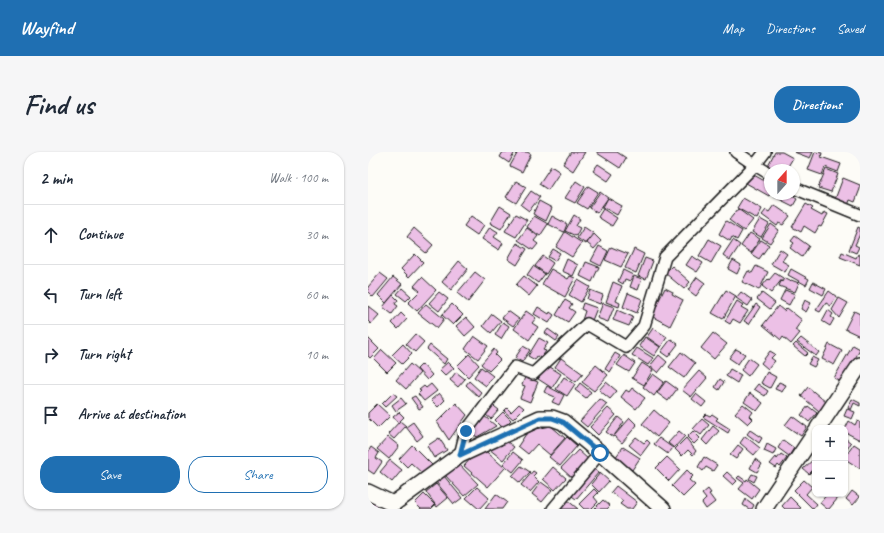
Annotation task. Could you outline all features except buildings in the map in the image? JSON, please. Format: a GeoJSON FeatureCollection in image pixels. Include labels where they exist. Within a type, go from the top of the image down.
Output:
{"type":"FeatureCollection","features":[{"type":"Feature","properties":{"kind":"main road"},"geometry":{"type":"LineString","coordinates":[[820,425],[860,364]]}},
{"type":"Feature","properties":{"kind":"main road"},"geometry":{"type":"LineString","coordinates":[[368,492],[392,506],[460,455],[540,418],[552,418],[563,422],[663,509]]}},
{"type":"Feature","properties":{"kind":"main road"},"geometry":{"type":"LineString","coordinates":[[764,509],[812,437]]}},
{"type":"Feature","properties":{"kind":"street"},"geometry":{"type":"LineString","coordinates":[[736,152],[764,170]]}},
{"type":"Feature","properties":{"kind":"street"},"geometry":{"type":"LineString","coordinates":[[460,455],[466,431],[515,367],[533,374],[587,324],[626,347],[644,326],[665,257],[755,165],[765,152]]}},
{"type":"Feature","properties":{"kind":"street"},"geometry":{"type":"LineString","coordinates":[[800,190],[860,215]]}},
{"type":"Feature","properties":{"kind":"street"},"geometry":{"type":"LineString","coordinates":[[553,509],[600,453]]}},
{"type":"Feature","properties":{"kind":"route"},"geometry":{"type":"LineString","coordinates":[[466,431],[460,455],[540,418],[552,418],[563,422],[600,453]]}}]}
